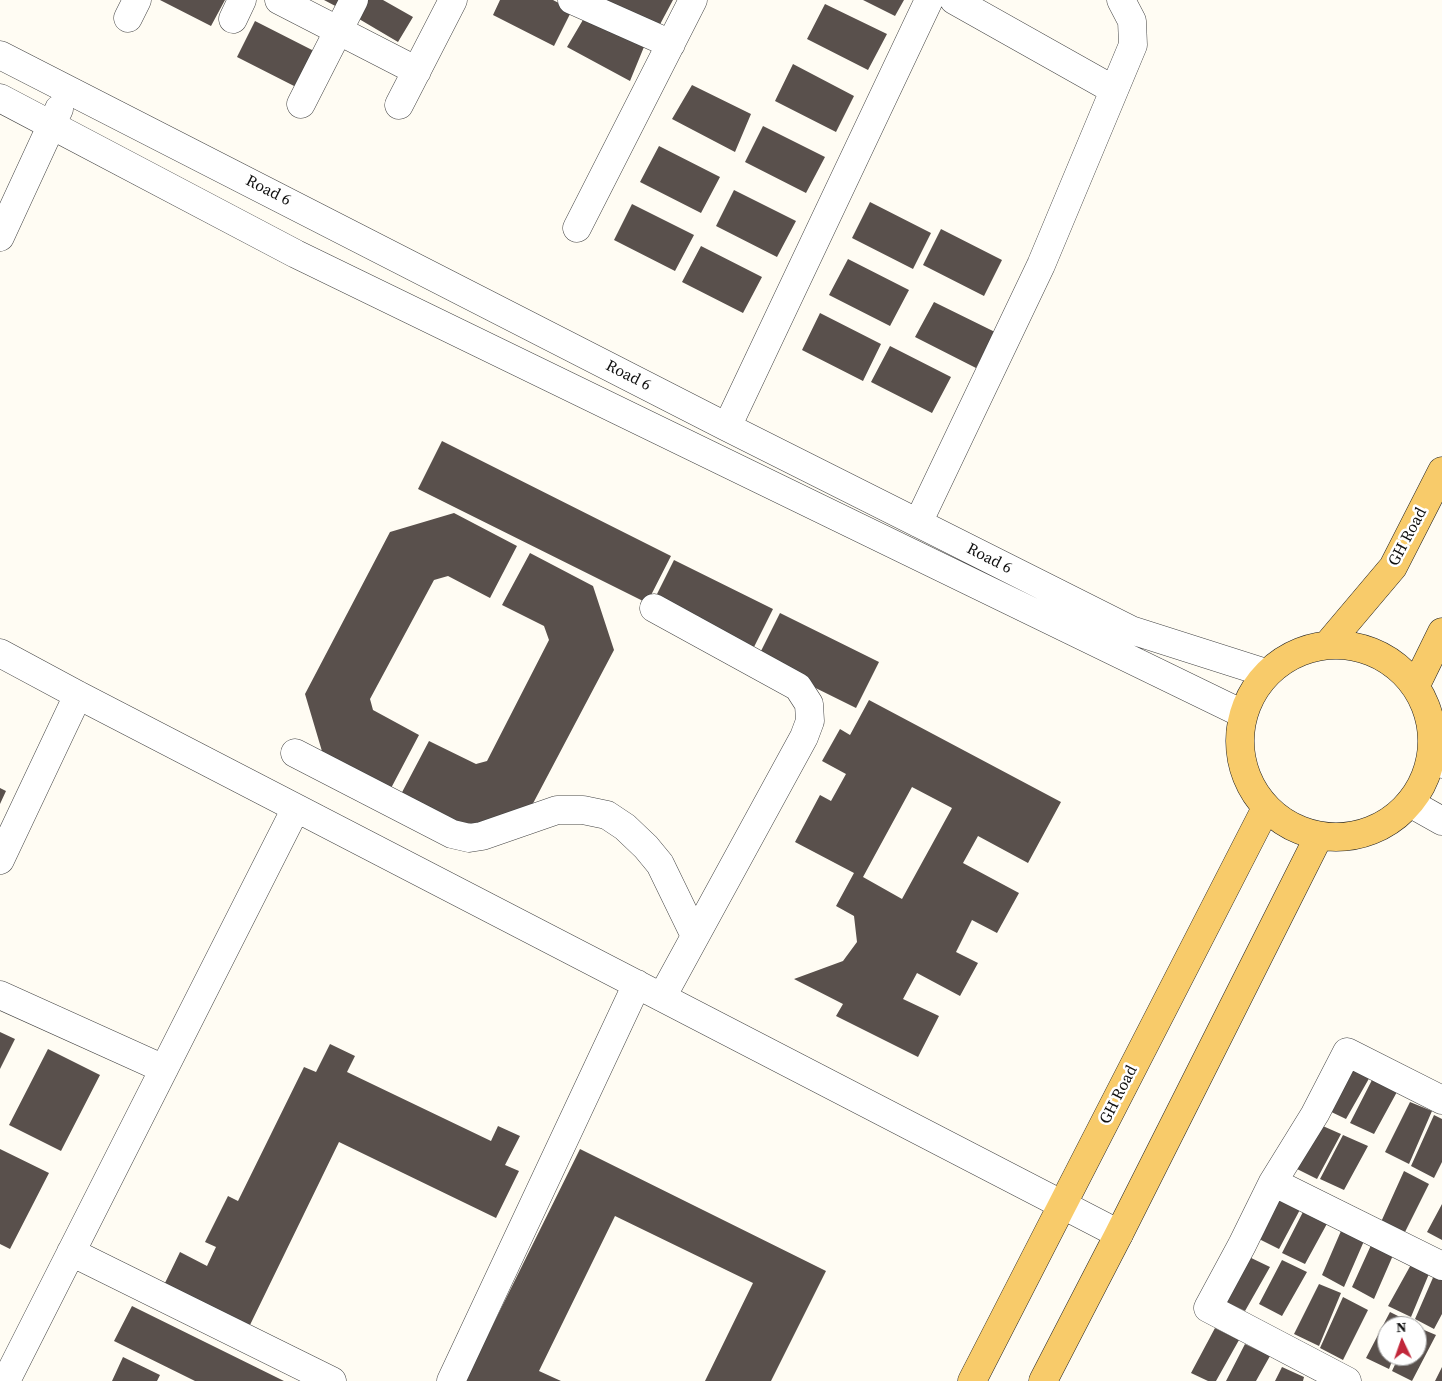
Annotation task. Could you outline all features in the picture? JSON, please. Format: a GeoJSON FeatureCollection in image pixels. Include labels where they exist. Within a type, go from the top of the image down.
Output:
{"type":"FeatureCollection","features":[{"type":"Feature","properties":{"kind":"main road","name":"GH Road"},"geometry":{"type":"LineString","coordinates":[[1328,644],[1394,567],[1442,472]]}},
{"type":"Feature","properties":{"kind":"main road"},"geometry":{"type":"LineString","coordinates":[[1416,685],[1442,632]]}},
{"type":"Feature","properties":{"kind":"main road"},"geometry":{"type":"LineString","coordinates":[[1328,644],[1362,647],[1392,661],[1416,685],[1428,708],[1437,761],[1410,804],[1384,825],[1352,836],[1319,836],[1300,830],[1282,821],[1266,808],[1251,788],[1242,764],[1239,739],[1242,714],[1252,692],[1266,673],[1284,659],[1305,649],[1328,644]]}},
{"type":"Feature","properties":{"kind":"main road","name":"GH Road"},"geometry":{"type":"LineString","coordinates":[[972,1381],[1266,808]]}},
{"type":"Feature","properties":{"kind":"main road"},"geometry":{"type":"LineString","coordinates":[[1043,1381],[1319,836]]}},
{"type":"Feature","properties":{"kind":"street"},"geometry":{"type":"LineString","coordinates":[[279,0],[417,71]]}},
{"type":"Feature","properties":{"kind":"street"},"geometry":{"type":"LineString","coordinates":[[302,104],[354,0]]}},
{"type":"Feature","properties":{"kind":"street"},"geometry":{"type":"LineString","coordinates":[[577,228],[694,0]]}},
{"type":"Feature","properties":{"kind":"street"},"geometry":{"type":"LineString","coordinates":[[727,427],[929,0]]}},
{"type":"Feature","properties":{"kind":"street"},"geometry":{"type":"LineString","coordinates":[[954,0],[984,7],[1114,90]]}},
{"type":"Feature","properties":{"kind":"street"},"geometry":{"type":"LineString","coordinates":[[918,523],[1041,265],[1133,45],[1132,21],[1120,0]]}},
{"type":"Feature","properties":{"kind":"street"},"geometry":{"type":"LineString","coordinates":[[399,105],[451,1]]}},
{"type":"Feature","properties":{"kind":"street"},"geometry":{"type":"LineString","coordinates":[[581,2],[671,44]]}},
{"type":"Feature","properties":{"kind":"street","name":"Road 6"},"geometry":{"type":"LineString","coordinates":[[0,55],[727,427],[1131,630],[1266,673]]}},
{"type":"Feature","properties":{"kind":"street"},"geometry":{"type":"LineString","coordinates":[[0,237],[50,125],[69,90]]}},
{"type":"Feature","properties":{"kind":"street","name":"Road 6"},"geometry":{"type":"LineString","coordinates":[[0,98],[296,254],[1242,714]]}},
{"type":"Feature","properties":{"kind":"street"},"geometry":{"type":"LineString","coordinates":[[654,608],[798,687],[808,704],[810,721],[804,737],[662,997]]}},
{"type":"Feature","properties":{"kind":"street"},"geometry":{"type":"LineString","coordinates":[[0,653],[1119,1234]]}},
{"type":"Feature","properties":{"kind":"street"},"geometry":{"type":"LineString","coordinates":[[0,860],[78,695]]}},
{"type":"Feature","properties":{"kind":"street"},"geometry":{"type":"LineString","coordinates":[[295,754],[452,834],[469,838],[482,836],[557,810],[583,810],[607,815],[625,827],[646,847],[660,864],[696,936]]}},
{"type":"Feature","properties":{"kind":"street"},"geometry":{"type":"LineString","coordinates":[[1410,804],[1442,821]]}},
{"type":"Feature","properties":{"kind":"street"},"geometry":{"type":"LineString","coordinates":[[6,1381],[296,808]]}},
{"type":"Feature","properties":{"kind":"street"},"geometry":{"type":"LineString","coordinates":[[451,1381],[637,984]]}},
{"type":"Feature","properties":{"kind":"street"},"geometry":{"type":"LineString","coordinates":[[0,996],[164,1068]]}},
{"type":"Feature","properties":{"kind":"street"},"geometry":{"type":"LineString","coordinates":[[1347,1381],[1208,1308],[1273,1182],[1315,1114],[1347,1052],[1442,1100]]}},
{"type":"Feature","properties":{"kind":"street"},"geometry":{"type":"LineString","coordinates":[[1273,1182],[1442,1266]]}},
{"type":"Feature","properties":{"kind":"street"},"geometry":{"type":"LineString","coordinates":[[71,1252],[332,1381]]}},
{"type":"Feature","properties":{"kind":"building"},"geometry":{"type":"Polygon","coordinates":[[[160,0],[225,0],[211,26],[160,0]]]}},
{"type":"Feature","properties":{"kind":"building"},"geometry":{"type":"Polygon","coordinates":[[[324,0],[345,0],[341,9],[324,0]]]}},
{"type":"Feature","properties":{"kind":"building"},"geometry":{"type":"Polygon","coordinates":[[[364,0],[383,0],[413,17],[398,42],[354,16],[364,0]]]}},
{"type":"Feature","properties":{"kind":"building"},"geometry":{"type":"Polygon","coordinates":[[[500,0],[553,0],[572,10],[554,46],[493,15],[500,0]]]}},
{"type":"Feature","properties":{"kind":"building"},"geometry":{"type":"Polygon","coordinates":[[[597,0],[673,0],[657,30],[597,0]]]}},
{"type":"Feature","properties":{"kind":"building"},"geometry":{"type":"Polygon","coordinates":[[[863,0],[904,0],[895,16],[863,0]]]}},
{"type":"Feature","properties":{"kind":"building"},"geometry":{"type":"Polygon","coordinates":[[[825,4],[887,34],[868,70],[807,39],[825,4]]]}},
{"type":"Feature","properties":{"kind":"building"},"geometry":{"type":"Polygon","coordinates":[[[587,13],[646,42],[630,81],[567,47],[587,13]]]}},
{"type":"Feature","properties":{"kind":"building"},"geometry":{"type":"Polygon","coordinates":[[[255,21],[316,52],[298,88],[237,57],[255,21]]]}},
{"type":"Feature","properties":{"kind":"building"},"geometry":{"type":"Polygon","coordinates":[[[793,64],[854,96],[836,132],[775,101],[793,64]]]}},
{"type":"Feature","properties":{"kind":"building"},"geometry":{"type":"Polygon","coordinates":[[[692,85],[751,114],[735,152],[672,119],[692,85]]]}},
{"type":"Feature","properties":{"kind":"building"},"geometry":{"type":"Polygon","coordinates":[[[763,126],[825,157],[806,193],[745,162],[763,126]]]}},
{"type":"Feature","properties":{"kind":"building"},"geometry":{"type":"Polygon","coordinates":[[[659,146],[720,177],[701,213],[640,182],[659,146]]]}},
{"type":"Feature","properties":{"kind":"building"},"geometry":{"type":"Polygon","coordinates":[[[734,190],[796,221],[777,257],[716,226],[734,190]]]}},
{"type":"Feature","properties":{"kind":"building"},"geometry":{"type":"Polygon","coordinates":[[[870,202],[931,233],[913,269],[852,238],[870,202]]]}},
{"type":"Feature","properties":{"kind":"building"},"geometry":{"type":"Polygon","coordinates":[[[632,204],[694,235],[675,271],[614,240],[632,204]]]}},
{"type":"Feature","properties":{"kind":"building"},"geometry":{"type":"Polygon","coordinates":[[[941,229],[1002,260],[984,296],[923,265],[941,229]]]}},
{"type":"Feature","properties":{"kind":"building"},"geometry":{"type":"Polygon","coordinates":[[[701,246],[762,277],[743,313],[682,282],[701,246]]]}},
{"type":"Feature","properties":{"kind":"building"},"geometry":{"type":"Polygon","coordinates":[[[848,259],[909,290],[890,326],[829,295],[848,259]]]}},
{"type":"Feature","properties":{"kind":"building"},"geometry":{"type":"Polygon","coordinates":[[[934,302],[995,332],[976,368],[915,337],[934,302]]]}},
{"type":"Feature","properties":{"kind":"building"},"geometry":{"type":"Polygon","coordinates":[[[820,313],[881,344],[863,381],[802,350],[820,313]]]}},
{"type":"Feature","properties":{"kind":"building"},"geometry":{"type":"Polygon","coordinates":[[[890,346],[951,377],[932,413],[871,382],[890,346]]]}},
{"type":"Feature","properties":{"kind":"building"},"geometry":{"type":"Polygon","coordinates":[[[442,441],[671,556],[647,603],[418,489],[442,441]]]}},
{"type":"Feature","properties":{"kind":"building"},"geometry":{"type":"Polygon","coordinates":[[[454,513],[517,546],[490,598],[448,576],[434,580],[370,699],[373,710],[419,735],[389,792],[324,758],[305,694],[390,532],[454,513]]]}},
{"type":"Feature","properties":{"kind":"building"},"geometry":{"type":"Polygon","coordinates":[[[530,553],[593,586],[614,650],[529,811],[464,832],[399,798],[429,741],[476,764],[487,761],[549,640],[544,626],[502,605],[530,553]]]}},
{"type":"Feature","properties":{"kind":"building"},"geometry":{"type":"Polygon","coordinates":[[[674,560],[773,609],[750,655],[651,606],[674,560]]]}},
{"type":"Feature","properties":{"kind":"building"},"geometry":{"type":"Polygon","coordinates":[[[780,613],[879,662],[856,708],[757,659],[780,613]]]}},
{"type":"Feature","properties":{"kind":"building"},"geometry":{"type":"Polygon","coordinates":[[[869,700],[1061,802],[1028,863],[978,836],[963,863],[1019,893],[997,933],[972,920],[956,952],[978,963],[960,996],[917,973],[903,999],[939,1016],[918,1057],[836,1016],[843,1004],[794,979],[843,961],[857,942],[854,916],[836,906],[854,873],[795,842],[820,795],[831,801],[846,774],[822,761],[840,729],[850,735],[869,700]],[[912,787],[863,877],[902,899],[952,808],[912,787]]]}},
{"type":"Feature","properties":{"kind":"building"},"geometry":{"type":"Polygon","coordinates":[[[0,788],[6,791],[0,804],[0,788]]]}},
{"type":"Feature","properties":{"kind":"building"},"geometry":{"type":"Polygon","coordinates":[[[0,1032],[15,1039],[0,1069],[0,1032]]]}},
{"type":"Feature","properties":{"kind":"building"},"geometry":{"type":"Polygon","coordinates":[[[330,1044],[355,1056],[347,1072],[491,1141],[498,1126],[520,1136],[505,1165],[519,1171],[496,1218],[339,1142],[249,1327],[164,1285],[180,1252],[207,1266],[216,1247],[205,1242],[228,1196],[238,1201],[304,1067],[316,1072],[330,1044]]]}},
{"type":"Feature","properties":{"kind":"building"},"geometry":{"type":"Polygon","coordinates":[[[48,1049],[100,1075],[61,1151],[9,1125],[48,1049]]]}},
{"type":"Feature","properties":{"kind":"building"},"geometry":{"type":"Polygon","coordinates":[[[1346,1063],[1371,1075],[1346,1119],[1323,1108],[1346,1063]]]}},
{"type":"Feature","properties":{"kind":"building"},"geometry":{"type":"Polygon","coordinates":[[[1373,1078],[1398,1090],[1374,1134],[1350,1123],[1373,1078]]]}},
{"type":"Feature","properties":{"kind":"building"},"geometry":{"type":"Polygon","coordinates":[[[1410,1102],[1432,1111],[1409,1164],[1385,1152],[1410,1102]]]}},
{"type":"Feature","properties":{"kind":"building"},"geometry":{"type":"Polygon","coordinates":[[[1434,1115],[1442,1119],[1442,1162],[1434,1178],[1411,1166],[1434,1115]]]}},
{"type":"Feature","properties":{"kind":"building"},"geometry":{"type":"Polygon","coordinates":[[[1316,1123],[1341,1134],[1317,1179],[1293,1167],[1316,1123]]]}},
{"type":"Feature","properties":{"kind":"building"},"geometry":{"type":"Polygon","coordinates":[[[1343,1135],[1368,1146],[1344,1190],[1320,1179],[1343,1135]]]}},
{"type":"Feature","properties":{"kind":"building"},"geometry":{"type":"Polygon","coordinates":[[[0,1149],[49,1173],[10,1249],[0,1244],[0,1149]]]}},
{"type":"Feature","properties":{"kind":"building"},"geometry":{"type":"Polygon","coordinates":[[[580,1149],[826,1271],[771,1381],[705,1381],[753,1283],[615,1216],[539,1371],[561,1381],[465,1381],[580,1149]]]}},
{"type":"Feature","properties":{"kind":"building"},"geometry":{"type":"Polygon","coordinates":[[[1404,1171],[1429,1184],[1404,1234],[1381,1222],[1404,1171]]]}},
{"type":"Feature","properties":{"kind":"building"},"geometry":{"type":"Polygon","coordinates":[[[1278,1193],[1303,1204],[1279,1249],[1255,1237],[1278,1193]]]}},
{"type":"Feature","properties":{"kind":"building"},"geometry":{"type":"Polygon","coordinates":[[[1442,1204],[1442,1240],[1427,1232],[1442,1204]]]}},
{"type":"Feature","properties":{"kind":"building"},"geometry":{"type":"Polygon","coordinates":[[[1305,1208],[1329,1220],[1305,1264],[1282,1253],[1305,1208]]]}},
{"type":"Feature","properties":{"kind":"building"},"geometry":{"type":"Polygon","coordinates":[[[1341,1231],[1364,1241],[1344,1287],[1322,1275],[1341,1231]]]}},
{"type":"Feature","properties":{"kind":"building"},"geometry":{"type":"Polygon","coordinates":[[[1372,1243],[1394,1253],[1374,1299],[1352,1287],[1372,1243]]]}},
{"type":"Feature","properties":{"kind":"building"},"geometry":{"type":"Polygon","coordinates":[[[1245,1255],[1270,1267],[1245,1311],[1222,1300],[1245,1255]]]}},
{"type":"Feature","properties":{"kind":"building"},"geometry":{"type":"Polygon","coordinates":[[[1282,1260],[1307,1272],[1282,1316],[1259,1304],[1282,1260]]]}},
{"type":"Feature","properties":{"kind":"building"},"geometry":{"type":"Polygon","coordinates":[[[1413,1261],[1431,1269],[1411,1316],[1388,1306],[1413,1261]]]}},
{"type":"Feature","properties":{"kind":"building"},"geometry":{"type":"Polygon","coordinates":[[[1435,1273],[1442,1276],[1442,1314],[1434,1329],[1427,1325],[1427,1316],[1416,1316],[1435,1273]]]}},
{"type":"Feature","properties":{"kind":"building"},"geometry":{"type":"Polygon","coordinates":[[[1319,1284],[1341,1293],[1319,1346],[1294,1334],[1319,1284]]]}},
{"type":"Feature","properties":{"kind":"building"},"geometry":{"type":"Polygon","coordinates":[[[1343,1297],[1368,1310],[1343,1360],[1320,1348],[1343,1297]]]}},
{"type":"Feature","properties":{"kind":"building"},"geometry":{"type":"Polygon","coordinates":[[[132,1306],[284,1381],[195,1381],[114,1341],[132,1306]]]}},
{"type":"Feature","properties":{"kind":"building"},"geometry":{"type":"Polygon","coordinates":[[[1390,1312],[1398,1316],[1388,1316],[1390,1312]]]}},
{"type":"Feature","properties":{"kind":"building"},"geometry":{"type":"Polygon","coordinates":[[[1215,1328],[1239,1340],[1216,1381],[1208,1381],[1191,1373],[1215,1328]]]}},
{"type":"Feature","properties":{"kind":"building"},"geometry":{"type":"Polygon","coordinates":[[[1427,1331],[1436,1335],[1427,1352],[1427,1331]]]}},
{"type":"Feature","properties":{"kind":"building"},"geometry":{"type":"Polygon","coordinates":[[[1377,1337],[1377,1363],[1366,1358],[1377,1337]]]}},
{"type":"Feature","properties":{"kind":"building"},"geometry":{"type":"Polygon","coordinates":[[[1245,1344],[1270,1356],[1256,1381],[1226,1381],[1245,1344]]]}},
{"type":"Feature","properties":{"kind":"building"},"geometry":{"type":"Polygon","coordinates":[[[123,1357],[160,1375],[157,1381],[112,1381],[123,1357]]]}},
{"type":"Feature","properties":{"kind":"building"},"geometry":{"type":"Polygon","coordinates":[[[1394,1366],[1420,1366],[1412,1381],[1392,1371],[1394,1366]]]}},
{"type":"Feature","properties":{"kind":"building"},"geometry":{"type":"Polygon","coordinates":[[[1282,1367],[1304,1377],[1303,1381],[1275,1381],[1282,1367]]]}},
{"type":"Feature","properties":{"kind":"building"},"geometry":{"type":"Polygon","coordinates":[[[1442,1367],[1442,1381],[1435,1381],[1442,1367]]]}}]}
